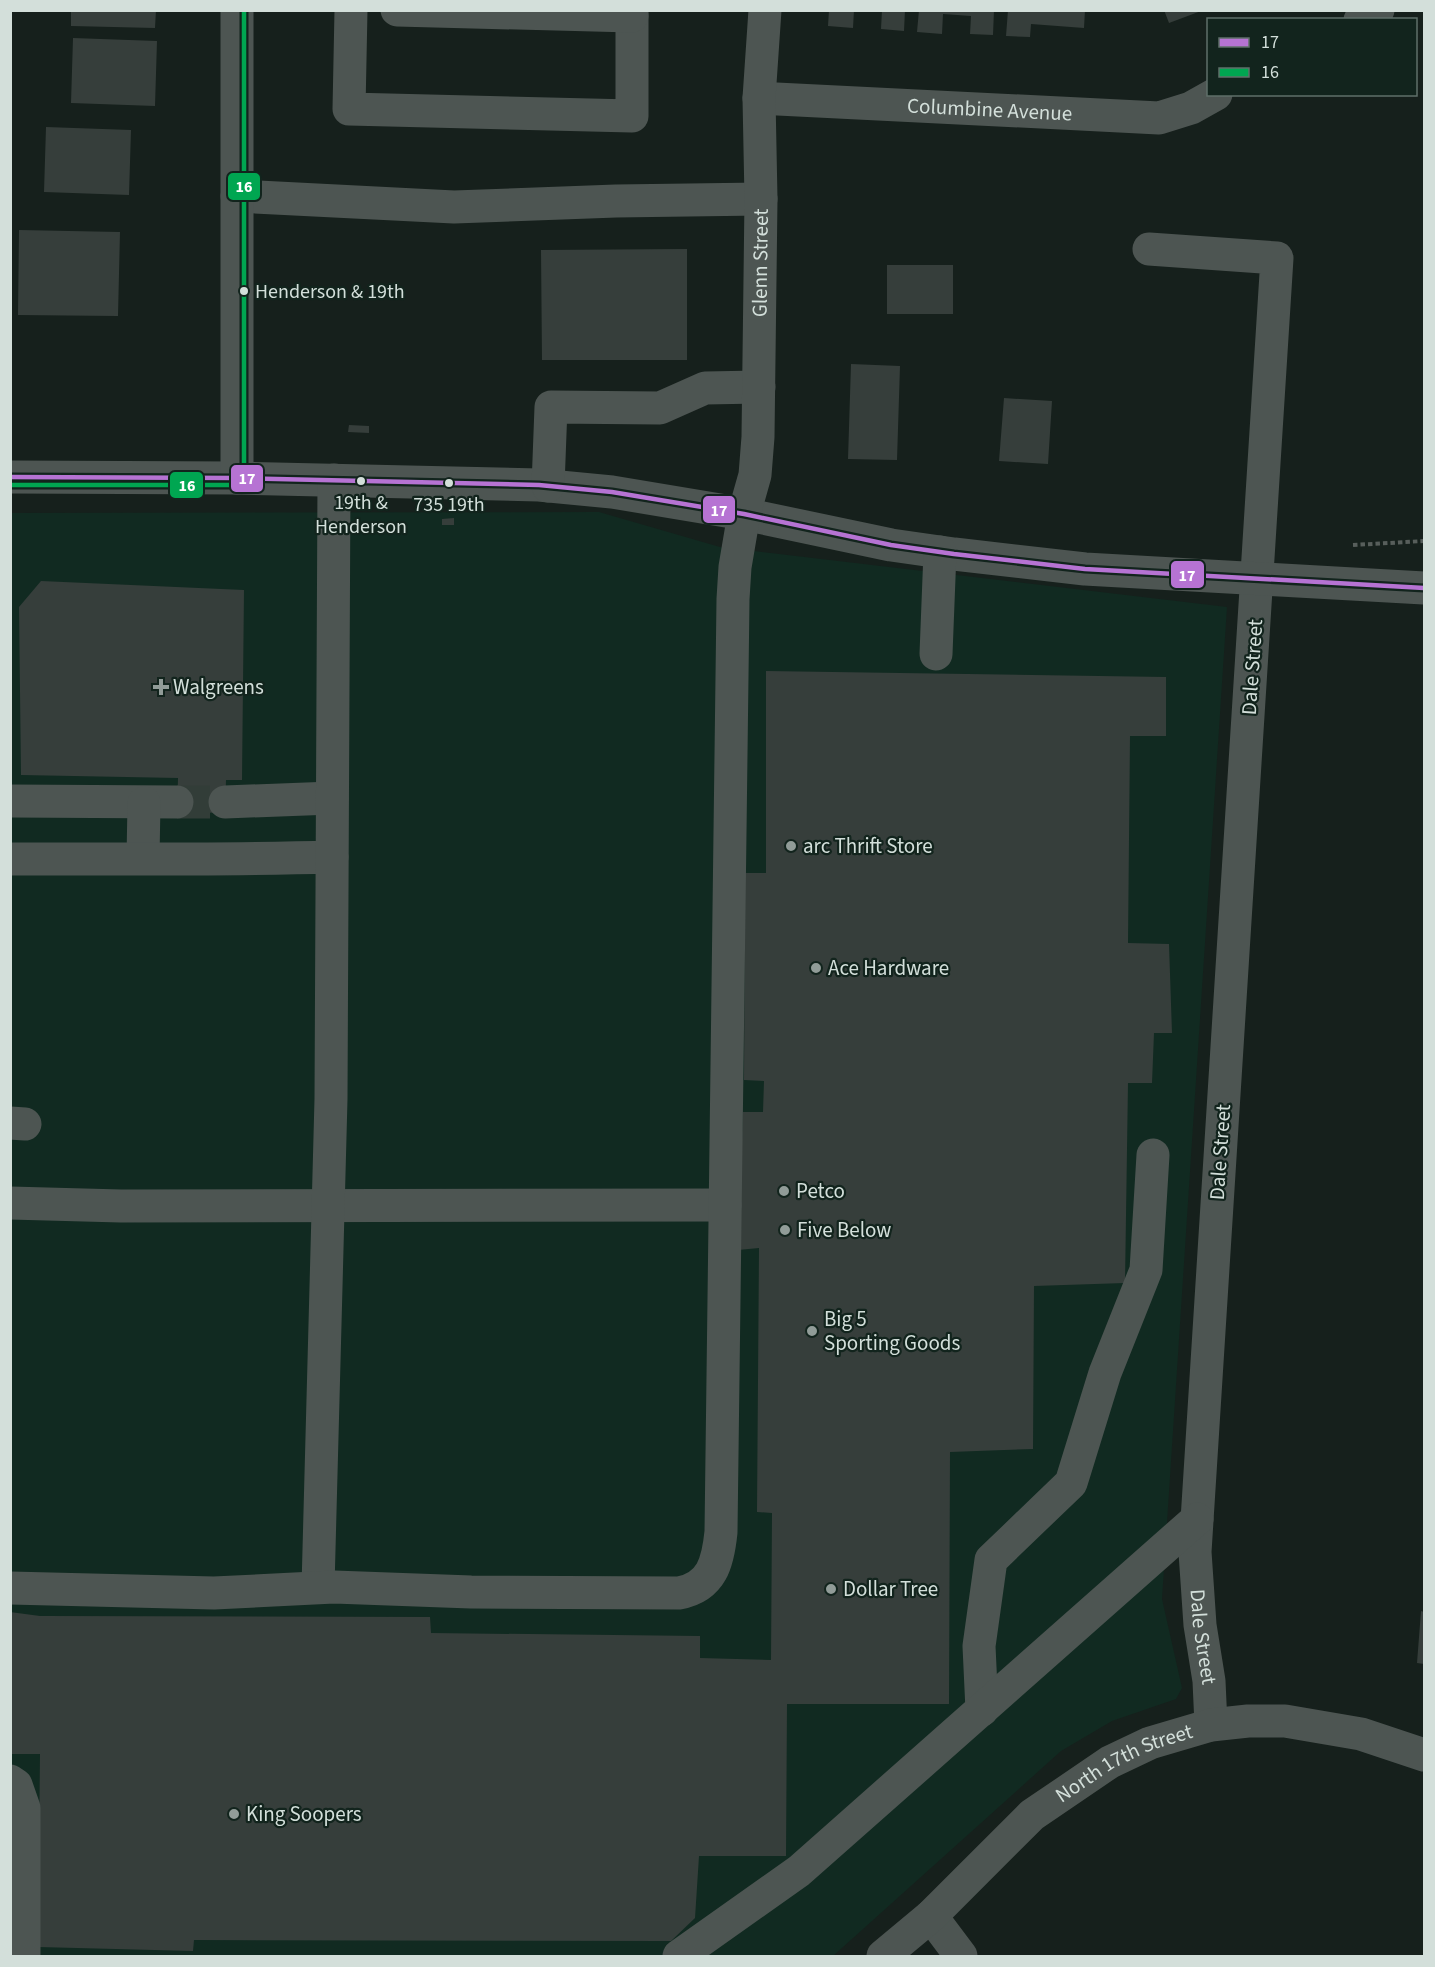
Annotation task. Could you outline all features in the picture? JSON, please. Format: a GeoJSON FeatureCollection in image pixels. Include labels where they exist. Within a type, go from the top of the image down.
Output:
{"type":"FeatureCollection","features":[{"type":"Feature","properties":{"kind":"street"},"geometry":{"type":"LineString","coordinates":[[237,10],[237,478]]}},
{"type":"Feature","properties":{"kind":"street"},"geometry":{"type":"LineString","coordinates":[[351,10],[349,108],[632,116],[632,13],[397,10]]}},
{"type":"Feature","properties":{"kind":"street","name":"Glenn Street"},"geometry":{"type":"LineString","coordinates":[[10,1588],[214,1593],[318,1587],[471,1592],[679,1593],[688,1592],[702,1583],[714,1565],[721,1532],[733,598],[735,567],[744,514],[755,474],[759,387],[761,199],[759,98],[765,10]]}},
{"type":"Feature","properties":{"kind":"street"},"geometry":{"type":"LineString","coordinates":[[1364,18],[1378,10]]}},
{"type":"Feature","properties":{"kind":"street","name":"Columbine Avenue"},"geometry":{"type":"LineString","coordinates":[[759,98],[1160,118],[1191,108],[1212,96]]}},
{"type":"Feature","properties":{"kind":"street"},"geometry":{"type":"LineString","coordinates":[[237,196],[454,207],[761,199]]}},
{"type":"Feature","properties":{"kind":"street","name":"Dale Street"},"geometry":{"type":"LineString","coordinates":[[1149,249],[1277,258],[1195,1552],[1200,1625],[1209,1681],[1211,1725]]}},
{"type":"Feature","properties":{"kind":"street"},"geometry":{"type":"LineString","coordinates":[[548,486],[551,407],[660,408],[705,388],[759,387]]}},
{"type":"Feature","properties":{"kind":"street"},"geometry":{"type":"LineString","coordinates":[[10,477],[237,478],[548,486],[612,492],[744,514],[891,545],[940,552],[1085,568],[1425,588]]}},
{"type":"Feature","properties":{"kind":"street"},"geometry":{"type":"LineString","coordinates":[[318,1587],[329,1206],[334,480]]}},
{"type":"Feature","properties":{"kind":"street"},"geometry":{"type":"LineString","coordinates":[[936,654],[940,552]]}},
{"type":"Feature","properties":{"kind":"street"},"geometry":{"type":"LineString","coordinates":[[225,802],[332,798]]}},
{"type":"Feature","properties":{"kind":"street"},"geometry":{"type":"LineString","coordinates":[[10,801],[177,802]]}},
{"type":"Feature","properties":{"kind":"street"},"geometry":{"type":"LineString","coordinates":[[143,858],[144,803]]}},
{"type":"Feature","properties":{"kind":"street"},"geometry":{"type":"LineString","coordinates":[[10,859],[332,858]]}},
{"type":"Feature","properties":{"kind":"street"},"geometry":{"type":"LineString","coordinates":[[982,1710],[979,1646],[991,1560],[1071,1483],[1105,1373],[1146,1270],[1153,1155]]}},
{"type":"Feature","properties":{"kind":"street"},"geometry":{"type":"LineString","coordinates":[[10,1203],[121,1206],[725,1205]]}},
{"type":"Feature","properties":{"kind":"street"},"geometry":{"type":"LineString","coordinates":[[679,1956],[799,1871],[1197,1518]]}},
{"type":"Feature","properties":{"kind":"street","name":"North 17th Street"},"geometry":{"type":"LineString","coordinates":[[883,1956],[931,1916],[1032,1815],[1110,1762],[1150,1743],[1211,1725],[1248,1721],[1285,1721],[1361,1734],[1424,1754]]}},
{"type":"Feature","properties":{"kind":"street"},"geometry":{"type":"LineString","coordinates":[[10,1781],[16,1785],[24,1808],[24,1956]]}},
{"type":"Feature","properties":{"kind":"street"},"geometry":{"type":"LineString","coordinates":[[931,1916],[961,1956]]}},
{"type":"Feature","properties":{"kind":"path"},"geometry":{"type":"LineString","coordinates":[[1353,545],[1425,541]]}},
{"type":"Feature","properties":{"kind":"shaded area"},"geometry":{"type":"Polygon","coordinates":[[[599,512],[720,547],[1227,607],[1162,1599],[1182,1688],[1176,1699],[1112,1721],[1061,1751],[833,1956],[11,1956],[10,513],[599,512]]]}},
{"type":"Feature","properties":{"kind":"building"},"geometry":{"type":"Polygon","coordinates":[[[71,10],[156,10],[155,28],[71,26],[71,10]]]}},
{"type":"Feature","properties":{"kind":"building"},"geometry":{"type":"Polygon","coordinates":[[[829,10],[854,10],[853,28],[828,26],[829,10]]]}},
{"type":"Feature","properties":{"kind":"building"},"geometry":{"type":"Polygon","coordinates":[[[882,10],[905,10],[904,31],[881,29],[882,10]]]}},
{"type":"Feature","properties":{"kind":"building"},"geometry":{"type":"Polygon","coordinates":[[[919,10],[994,10],[993,35],[970,34],[971,16],[943,14],[942,34],[917,32],[919,10]]]}},
{"type":"Feature","properties":{"kind":"building"},"geometry":{"type":"Polygon","coordinates":[[[1008,10],[1085,10],[1084,28],[1031,24],[1030,37],[1006,36],[1008,10]]]}},
{"type":"Feature","properties":{"kind":"building"},"geometry":{"type":"Polygon","coordinates":[[[1164,10],[1201,10],[1201,11],[1169,23],[1164,10]]]}},
{"type":"Feature","properties":{"kind":"building"},"geometry":{"type":"Polygon","coordinates":[[[73,38],[157,41],[155,106],[71,103],[73,38]]]}},
{"type":"Feature","properties":{"kind":"building"},"geometry":{"type":"Polygon","coordinates":[[[46,127],[131,130],[129,195],[44,192],[46,127]]]}},
{"type":"Feature","properties":{"kind":"building"},"geometry":{"type":"Polygon","coordinates":[[[19,230],[120,232],[118,316],[18,315],[19,230]]]}},
{"type":"Feature","properties":{"kind":"building"},"geometry":{"type":"Polygon","coordinates":[[[687,249],[687,360],[542,360],[541,250],[687,249]]]}},
{"type":"Feature","properties":{"kind":"building"},"geometry":{"type":"Polygon","coordinates":[[[887,265],[953,265],[953,314],[887,314],[887,265]]]}},
{"type":"Feature","properties":{"kind":"building"},"geometry":{"type":"Polygon","coordinates":[[[851,364],[900,366],[897,460],[848,459],[851,364]]]}},
{"type":"Feature","properties":{"kind":"building"},"geometry":{"type":"Polygon","coordinates":[[[1004,398],[1052,401],[1048,464],[999,461],[1004,398]]]}},
{"type":"Feature","properties":{"kind":"building"},"geometry":{"type":"Polygon","coordinates":[[[349,425],[369,426],[369,433],[348,432],[349,425]]]}},
{"type":"Feature","properties":{"kind":"building"},"geometry":{"type":"Polygon","coordinates":[[[454,518],[454,525],[442,525],[442,519],[454,518]]]}},
{"type":"Feature","properties":{"kind":"building","name":"Walgreens"},"geometry":{"type":"Polygon","coordinates":[[[41,581],[244,590],[242,780],[226,780],[225,813],[177,812],[178,778],[21,775],[19,607],[41,581]]]}},
{"type":"Feature","properties":{"kind":"building"},"geometry":{"type":"Polygon","coordinates":[[[766,671],[1166,677],[1166,736],[1130,736],[1128,943],[1169,944],[1172,1033],[1154,1033],[1152,1083],[1128,1083],[1125,1283],[1034,1286],[1033,1449],[950,1452],[949,1704],[787,1704],[786,1856],[699,1856],[695,1918],[671,1941],[194,1940],[193,1951],[38,1947],[40,1754],[10,1754],[10,1612],[40,1616],[430,1617],[431,1633],[700,1636],[700,1658],[771,1660],[772,1513],[757,1512],[759,1248],[738,1250],[743,1112],[763,1112],[764,1081],[744,1080],[745,873],[766,873],[766,671]]]}},
{"type":"Feature","properties":{"kind":"building"},"geometry":{"type":"Polygon","coordinates":[[[1421,1611],[1424,1612],[1424,1664],[1417,1663],[1421,1611]]]}},
{"type":"Feature","properties":{"kind":"tunnel"},"geometry":{"type":"LineString","coordinates":[[177,802],[225,802]]}},
{"type":"Feature","properties":{"kind":"transit line","name":"16"},"geometry":{"type":"LineString","coordinates":[[10,485],[237,485],[244,482],[244,10]]}},
{"type":"Feature","properties":{"kind":"transit line","name":"17"},"geometry":{"type":"LineString","coordinates":[[10,477],[237,478],[539,485],[612,492],[744,514],[891,545],[954,554],[1085,569],[1424,588]]}},
{"type":"Feature","properties":{"kind":"place","name":"Henderson & 19th"},"geometry":{"type":"Point","coordinates":[244,291]}},
{"type":"Feature","properties":{"kind":"place","name":"19th & Henderson"},"geometry":{"type":"Point","coordinates":[361,481]}},
{"type":"Feature","properties":{"kind":"place","name":"735 19th"},"geometry":{"type":"Point","coordinates":[449,483]}},
{"type":"Feature","properties":{"kind":"place","name":"Walgreens"},"geometry":{"type":"Point","coordinates":[161,687]}},
{"type":"Feature","properties":{"kind":"place","name":"arc Thrift Store"},"geometry":{"type":"Point","coordinates":[791,846]}},
{"type":"Feature","properties":{"kind":"place","name":"Ace Hardware"},"geometry":{"type":"Point","coordinates":[816,968]}},
{"type":"Feature","properties":{"kind":"place","name":"Petco"},"geometry":{"type":"Point","coordinates":[784,1191]}},
{"type":"Feature","properties":{"kind":"place","name":"Five Below"},"geometry":{"type":"Point","coordinates":[785,1230]}},
{"type":"Feature","properties":{"kind":"place","name":"Big 5 Sporting Goods"},"geometry":{"type":"Point","coordinates":[812,1331]}},
{"type":"Feature","properties":{"kind":"place","name":"Dollar Tree"},"geometry":{"type":"Point","coordinates":[831,1589]}},
{"type":"Feature","properties":{"kind":"place","name":"King Soopers"},"geometry":{"type":"Point","coordinates":[234,1814]}}]}
